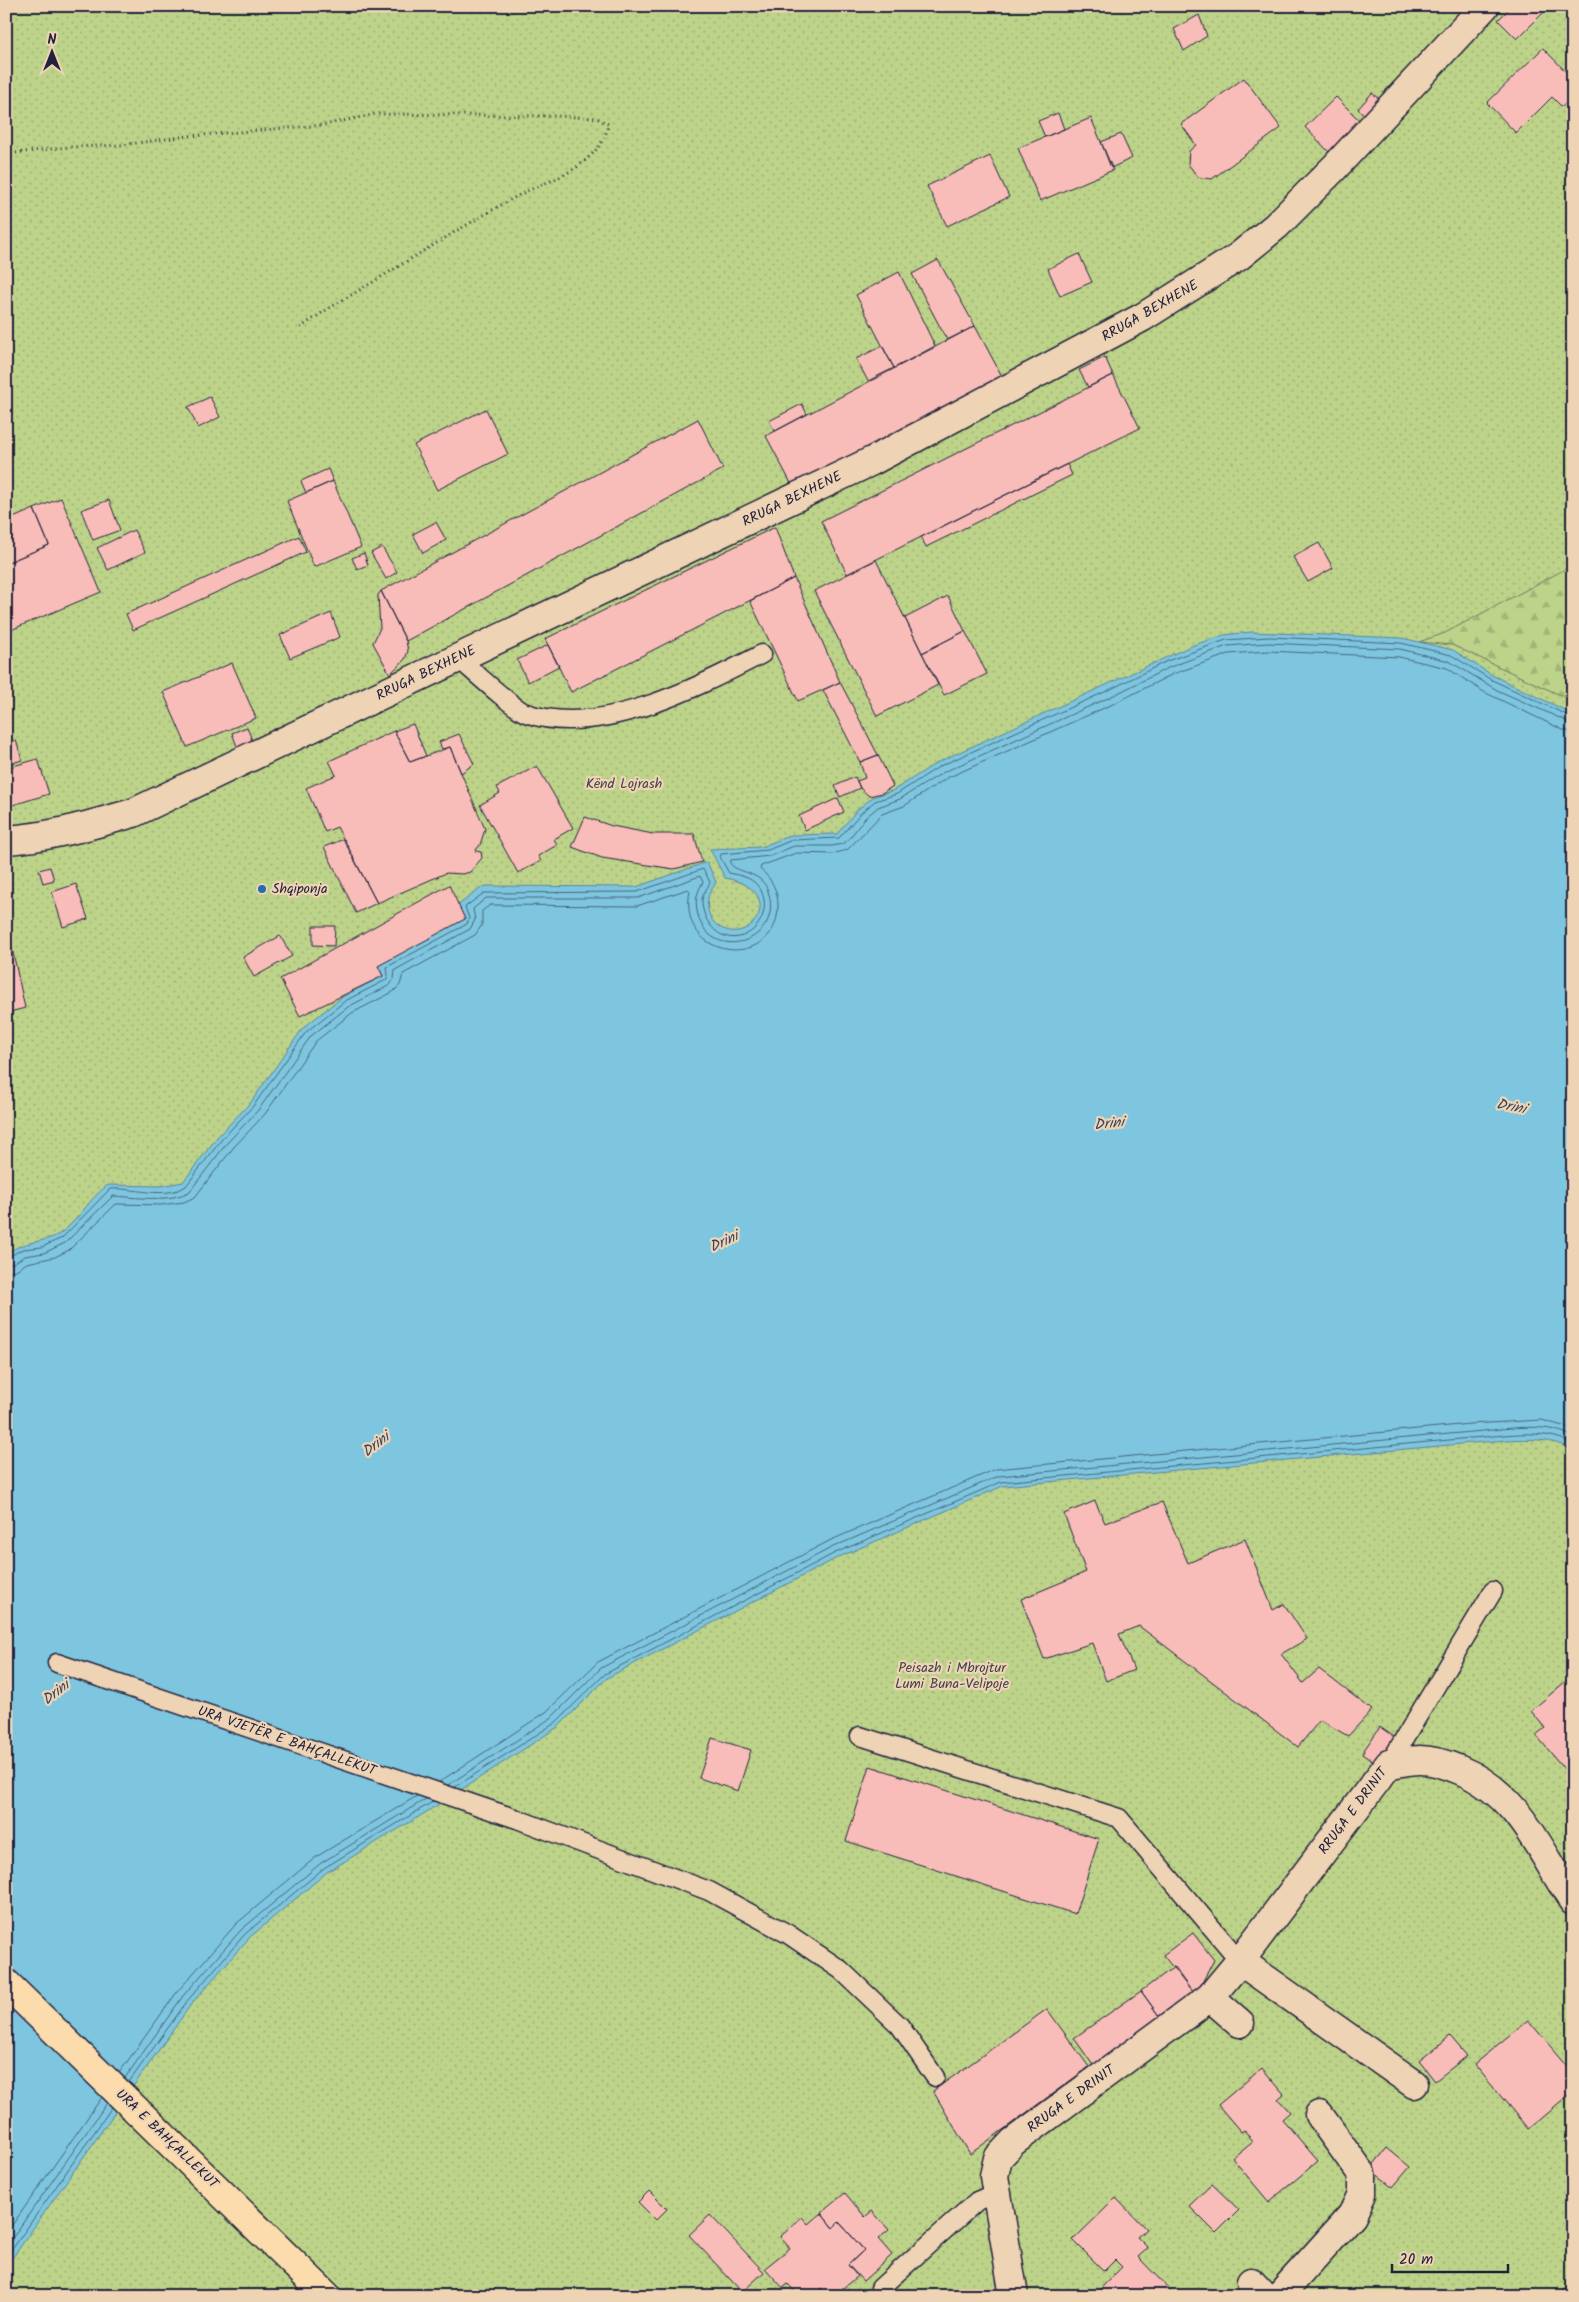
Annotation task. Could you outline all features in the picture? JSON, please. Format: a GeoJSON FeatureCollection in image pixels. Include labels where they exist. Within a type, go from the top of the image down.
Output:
{"type":"FeatureCollection","features":[{"type":"Feature","properties":{"kind":"main road","name":"URA E BAHÇALLEKUT"},"geometry":{"type":"LineString","coordinates":[[6,1983],[327,2296]]}},
{"type":"Feature","properties":{"kind":"street","name":"RRUGA BEXHENE"},"geometry":{"type":"LineString","coordinates":[[6,840],[31,838],[72,830],[133,813],[872,461],[1143,317],[1238,257],[1276,226],[1334,168],[1485,6]]}},
{"type":"Feature","properties":{"kind":"street","name":"RRUGA E DRINIT"},"geometry":{"type":"LineString","coordinates":[[1014,2296],[994,2176],[998,2158],[1013,2142],[1210,1997],[1240,1961],[1389,1764],[1420,1760],[1446,1765],[1476,1776],[1498,1792],[1529,1828],[1573,1901]]}},
{"type":"Feature","properties":{"kind":"street"},"geometry":{"type":"LineString","coordinates":[[1240,1961],[1414,2084]]}},
{"type":"Feature","properties":{"kind":"street"},"geometry":{"type":"LineString","coordinates":[[1210,1997],[1240,2023]]}},
{"type":"Feature","properties":{"kind":"street"},"geometry":{"type":"LineString","coordinates":[[1279,2296],[1352,2215],[1362,2194],[1362,2174],[1353,2158],[1319,2115]]}},
{"type":"Feature","properties":{"kind":"lane"},"geometry":{"type":"LineString","coordinates":[[458,658],[525,713],[564,720],[608,718],[705,683],[762,654]]}},
{"type":"Feature","properties":{"kind":"lane"},"geometry":{"type":"LineString","coordinates":[[1389,1764],[1493,1591]]}},
{"type":"Feature","properties":{"kind":"lane","name":"URA VJETËR E BAHÇALLEKUT"},"geometry":{"type":"LineString","coordinates":[[57,1663],[517,1819],[709,1891],[788,1934],[841,1970],[900,2026],[936,2077]]}},
{"type":"Feature","properties":{"kind":"lane"},"geometry":{"type":"LineString","coordinates":[[860,1736],[1119,1818],[1240,1961]]}},
{"type":"Feature","properties":{"kind":"lane"},"geometry":{"type":"LineString","coordinates":[[880,2288],[977,2201],[996,2193]]}},
{"type":"Feature","properties":{"kind":"path"},"geometry":{"type":"LineString","coordinates":[[6,154],[68,147],[122,146],[188,136],[324,125],[383,114],[556,116],[597,118],[608,124],[606,136],[598,147],[569,172],[523,193],[409,258],[354,294],[330,306],[298,330]]}},
{"type":"Feature","properties":{"kind":"green space","name":"Kënd Lojrash"},"geometry":{"type":"Polygon","coordinates":[[[6,6],[1573,6],[1573,919],[6,1467],[6,6]]]}},
{"type":"Feature","properties":{"kind":"green space"},"geometry":{"type":"Polygon","coordinates":[[[1573,565],[1573,701],[1452,645],[1419,642],[1445,633],[1573,565]]]}},
{"type":"Feature","properties":{"kind":"green space","name":"Peisazh i Mbrojtur Lumi Buna-Velipoje"},"geometry":{"type":"Polygon","coordinates":[[[1573,936],[1573,2296],[6,2296],[6,1480],[1573,936]]]}},
{"type":"Feature","properties":{"kind":"water","name":"Drini"},"geometry":{"type":"Polygon","coordinates":[[[1251,632],[1402,638],[1453,650],[1492,675],[1573,714],[1573,1450],[1549,1441],[1524,1439],[1003,1486],[837,1558],[607,1678],[558,1727],[425,1813],[327,1872],[249,1938],[192,2003],[6,2267],[6,1256],[17,1247],[59,1234],[108,1185],[160,1186],[183,1182],[218,1136],[251,1102],[303,1028],[342,997],[383,976],[378,966],[481,888],[487,886],[636,887],[707,862],[716,882],[708,897],[708,910],[711,917],[718,926],[730,931],[742,930],[752,924],[758,915],[760,905],[756,894],[745,884],[725,878],[710,849],[761,847],[791,835],[837,834],[857,810],[873,797],[894,790],[938,762],[1191,646],[1224,635],[1251,632]]]}},
{"type":"Feature","properties":{"kind":"building"},"geometry":{"type":"Polygon","coordinates":[[[1512,6],[1549,7],[1517,39],[1498,20],[1512,6]]]}},
{"type":"Feature","properties":{"kind":"building"},"geometry":{"type":"Polygon","coordinates":[[[1199,15],[1207,36],[1184,51],[1174,29],[1199,15]]]}},
{"type":"Feature","properties":{"kind":"building"},"geometry":{"type":"Polygon","coordinates":[[[1543,48],[1573,79],[1573,96],[1562,107],[1552,97],[1516,133],[1487,103],[1543,48]]]}},
{"type":"Feature","properties":{"kind":"building"},"geometry":{"type":"Polygon","coordinates":[[[1244,78],[1281,128],[1212,179],[1198,177],[1188,164],[1189,151],[1196,145],[1181,124],[1244,78]]]}},
{"type":"Feature","properties":{"kind":"building"},"geometry":{"type":"Polygon","coordinates":[[[1372,93],[1379,99],[1365,115],[1358,109],[1372,93]]]}},
{"type":"Feature","properties":{"kind":"building"},"geometry":{"type":"Polygon","coordinates":[[[1336,97],[1361,122],[1330,153],[1305,127],[1336,97]]]}},
{"type":"Feature","properties":{"kind":"building"},"geometry":{"type":"Polygon","coordinates":[[[1058,113],[1064,129],[1045,137],[1038,121],[1058,113]]]}},
{"type":"Feature","properties":{"kind":"building"},"geometry":{"type":"Polygon","coordinates":[[[1091,118],[1113,170],[1040,201],[1018,148],[1091,118]]]}},
{"type":"Feature","properties":{"kind":"building"},"geometry":{"type":"Polygon","coordinates":[[[1121,134],[1132,158],[1111,168],[1101,142],[1121,134]]]}},
{"type":"Feature","properties":{"kind":"building"},"geometry":{"type":"Polygon","coordinates":[[[990,156],[1009,197],[947,226],[927,186],[990,156]]]}},
{"type":"Feature","properties":{"kind":"building"},"geometry":{"type":"Polygon","coordinates":[[[1079,254],[1092,282],[1060,296],[1048,269],[1079,254]]]}},
{"type":"Feature","properties":{"kind":"building"},"geometry":{"type":"Polygon","coordinates":[[[938,260],[975,326],[947,340],[912,274],[938,260]]]}},
{"type":"Feature","properties":{"kind":"building"},"geometry":{"type":"Polygon","coordinates":[[[899,272],[935,346],[894,368],[856,295],[899,272]]]}},
{"type":"Feature","properties":{"kind":"building"},"geometry":{"type":"Polygon","coordinates":[[[975,326],[1004,380],[793,487],[766,436],[975,326]]]}},
{"type":"Feature","properties":{"kind":"building"},"geometry":{"type":"Polygon","coordinates":[[[882,346],[894,368],[868,381],[856,359],[882,346]]]}},
{"type":"Feature","properties":{"kind":"building"},"geometry":{"type":"Polygon","coordinates":[[[1105,357],[1113,375],[1088,387],[1079,370],[1105,357]]]}},
{"type":"Feature","properties":{"kind":"building"},"geometry":{"type":"Polygon","coordinates":[[[1113,375],[1140,428],[847,574],[821,521],[1113,375]]]}},
{"type":"Feature","properties":{"kind":"building"},"geometry":{"type":"Polygon","coordinates":[[[210,397],[220,417],[198,428],[188,407],[210,397]]]}},
{"type":"Feature","properties":{"kind":"building"},"geometry":{"type":"Polygon","coordinates":[[[802,404],[807,414],[775,431],[769,421],[802,404]]]}},
{"type":"Feature","properties":{"kind":"building"},"geometry":{"type":"Polygon","coordinates":[[[486,409],[508,454],[437,490],[414,445],[486,409]]]}},
{"type":"Feature","properties":{"kind":"building"},"geometry":{"type":"Polygon","coordinates":[[[698,419],[723,469],[406,641],[381,591],[698,419]]]}},
{"type":"Feature","properties":{"kind":"building"},"geometry":{"type":"Polygon","coordinates":[[[1067,464],[1072,475],[926,547],[921,537],[1067,464]]]}},
{"type":"Feature","properties":{"kind":"building"},"geometry":{"type":"Polygon","coordinates":[[[328,469],[333,481],[306,493],[301,481],[328,469]]]}},
{"type":"Feature","properties":{"kind":"building"},"geometry":{"type":"Polygon","coordinates":[[[333,481],[361,547],[314,567],[287,501],[333,481]]]}},
{"type":"Feature","properties":{"kind":"building"},"geometry":{"type":"Polygon","coordinates":[[[61,498],[101,592],[6,632],[6,563],[49,545],[34,509],[61,498]]]}},
{"type":"Feature","properties":{"kind":"building"},"geometry":{"type":"Polygon","coordinates":[[[109,500],[120,530],[93,540],[81,510],[109,500]]]}},
{"type":"Feature","properties":{"kind":"building"},"geometry":{"type":"Polygon","coordinates":[[[34,509],[49,545],[9,562],[6,557],[6,521],[34,509]]]}},
{"type":"Feature","properties":{"kind":"building"},"geometry":{"type":"Polygon","coordinates":[[[436,522],[446,540],[423,553],[413,534],[436,522]]]}},
{"type":"Feature","properties":{"kind":"building"},"geometry":{"type":"Polygon","coordinates":[[[775,527],[794,578],[571,692],[545,639],[775,527]]]}},
{"type":"Feature","properties":{"kind":"building"},"geometry":{"type":"Polygon","coordinates":[[[134,530],[145,552],[108,570],[97,548],[134,530]]]}},
{"type":"Feature","properties":{"kind":"building"},"geometry":{"type":"Polygon","coordinates":[[[299,536],[306,552],[133,630],[126,614],[299,536]]]}},
{"type":"Feature","properties":{"kind":"building"},"geometry":{"type":"Polygon","coordinates":[[[1319,543],[1333,568],[1308,582],[1293,557],[1319,543]]]}},
{"type":"Feature","properties":{"kind":"building"},"geometry":{"type":"Polygon","coordinates":[[[382,547],[397,572],[386,579],[371,553],[382,547]]]}},
{"type":"Feature","properties":{"kind":"building"},"geometry":{"type":"Polygon","coordinates":[[[364,553],[368,565],[357,569],[352,558],[364,553]]]}},
{"type":"Feature","properties":{"kind":"building"},"geometry":{"type":"Polygon","coordinates":[[[876,560],[938,685],[877,716],[814,591],[876,560]]]}},
{"type":"Feature","properties":{"kind":"building"},"geometry":{"type":"Polygon","coordinates":[[[794,578],[840,682],[798,701],[750,601],[794,578]]]}},
{"type":"Feature","properties":{"kind":"building"},"geometry":{"type":"Polygon","coordinates":[[[381,591],[406,641],[408,651],[405,659],[390,674],[373,643],[380,628],[378,595],[381,591]]]}},
{"type":"Feature","properties":{"kind":"building"},"geometry":{"type":"Polygon","coordinates":[[[948,596],[965,631],[922,653],[905,618],[948,596]]]}},
{"type":"Feature","properties":{"kind":"building"},"geometry":{"type":"Polygon","coordinates":[[[331,613],[340,637],[290,658],[280,635],[331,613]]]}},
{"type":"Feature","properties":{"kind":"building"},"geometry":{"type":"Polygon","coordinates":[[[965,631],[987,674],[944,695],[922,653],[965,631]]]}},
{"type":"Feature","properties":{"kind":"building"},"geometry":{"type":"Polygon","coordinates":[[[548,645],[559,666],[528,682],[517,660],[548,645]]]}},
{"type":"Feature","properties":{"kind":"building"},"geometry":{"type":"Polygon","coordinates":[[[232,663],[256,718],[187,747],[163,692],[232,663]]]}},
{"type":"Feature","properties":{"kind":"building"},"geometry":{"type":"Polygon","coordinates":[[[840,682],[878,755],[860,762],[823,690],[840,682]]]}},
{"type":"Feature","properties":{"kind":"building"},"geometry":{"type":"Polygon","coordinates":[[[413,724],[426,756],[410,762],[394,731],[413,724]]]}},
{"type":"Feature","properties":{"kind":"building"},"geometry":{"type":"Polygon","coordinates":[[[247,727],[253,743],[238,749],[232,733],[247,727]]]}},
{"type":"Feature","properties":{"kind":"building"},"geometry":{"type":"Polygon","coordinates":[[[394,731],[410,762],[450,747],[485,829],[480,845],[475,851],[481,852],[482,858],[470,872],[463,874],[446,873],[377,903],[337,827],[325,832],[306,788],[336,775],[329,761],[394,731]]]}},
{"type":"Feature","properties":{"kind":"building"},"geometry":{"type":"Polygon","coordinates":[[[459,734],[474,764],[461,773],[450,747],[442,749],[439,742],[459,734]]]}},
{"type":"Feature","properties":{"kind":"building"},"geometry":{"type":"Polygon","coordinates":[[[16,740],[22,760],[6,765],[6,742],[16,740]]]}},
{"type":"Feature","properties":{"kind":"building"},"geometry":{"type":"Polygon","coordinates":[[[878,755],[893,786],[882,793],[869,796],[860,788],[857,781],[865,778],[860,762],[878,755]]]}},
{"type":"Feature","properties":{"kind":"building"},"geometry":{"type":"Polygon","coordinates":[[[38,759],[49,794],[6,807],[6,768],[38,759]]]}},
{"type":"Feature","properties":{"kind":"building"},"geometry":{"type":"Polygon","coordinates":[[[537,766],[573,828],[554,839],[557,845],[538,856],[541,861],[518,873],[480,805],[500,793],[497,787],[537,766]]]}},
{"type":"Feature","properties":{"kind":"building"},"geometry":{"type":"Polygon","coordinates":[[[855,777],[860,788],[840,797],[835,786],[855,777]]]}},
{"type":"Feature","properties":{"kind":"building"},"geometry":{"type":"Polygon","coordinates":[[[838,798],[844,812],[805,830],[799,816],[838,798]]]}},
{"type":"Feature","properties":{"kind":"building"},"geometry":{"type":"Polygon","coordinates":[[[585,817],[612,826],[653,834],[694,834],[702,862],[674,869],[602,858],[572,847],[585,817]]]}},
{"type":"Feature","properties":{"kind":"building"},"geometry":{"type":"Polygon","coordinates":[[[344,839],[377,903],[356,913],[324,847],[344,839]]]}},
{"type":"Feature","properties":{"kind":"building"},"geometry":{"type":"Polygon","coordinates":[[[50,867],[54,880],[43,883],[39,870],[50,867]]]}},
{"type":"Feature","properties":{"kind":"building"},"geometry":{"type":"Polygon","coordinates":[[[76,884],[88,919],[63,927],[52,892],[76,884]]]}},
{"type":"Feature","properties":{"kind":"building"},"geometry":{"type":"Polygon","coordinates":[[[449,885],[465,919],[378,966],[383,976],[300,1016],[280,979],[449,885]]]}},
{"type":"Feature","properties":{"kind":"building"},"geometry":{"type":"Polygon","coordinates":[[[313,926],[335,926],[334,946],[313,945],[313,926]]]}},
{"type":"Feature","properties":{"kind":"building"},"geometry":{"type":"Polygon","coordinates":[[[9,934],[25,1008],[6,1013],[6,935],[9,934]]]}},
{"type":"Feature","properties":{"kind":"building"},"geometry":{"type":"Polygon","coordinates":[[[280,936],[292,956],[254,977],[243,957],[280,936]]]}},
{"type":"Feature","properties":{"kind":"building"},"geometry":{"type":"Polygon","coordinates":[[[1095,1501],[1105,1523],[1162,1502],[1188,1563],[1245,1539],[1273,1610],[1284,1604],[1307,1639],[1281,1654],[1303,1683],[1319,1669],[1372,1710],[1348,1736],[1320,1720],[1298,1747],[1139,1626],[1119,1634],[1134,1670],[1106,1681],[1092,1643],[1044,1659],[1021,1599],[1086,1572],[1064,1514],[1095,1501]]]}},
{"type":"Feature","properties":{"kind":"building"},"geometry":{"type":"Polygon","coordinates":[[[1573,1675],[1573,1765],[1566,1771],[1536,1735],[1545,1728],[1531,1711],[1573,1675]]]}},
{"type":"Feature","properties":{"kind":"building"},"geometry":{"type":"Polygon","coordinates":[[[1380,1727],[1397,1739],[1378,1764],[1362,1753],[1380,1727]]]}},
{"type":"Feature","properties":{"kind":"building"},"geometry":{"type":"Polygon","coordinates":[[[712,1738],[751,1750],[738,1791],[699,1778],[712,1738]]]}},
{"type":"Feature","properties":{"kind":"building"},"geometry":{"type":"Polygon","coordinates":[[[870,1766],[1099,1839],[1075,1914],[846,1841],[870,1766]]]}},
{"type":"Feature","properties":{"kind":"building"},"geometry":{"type":"Polygon","coordinates":[[[1193,1933],[1214,1960],[1195,1996],[1163,1955],[1193,1933]]]}},
{"type":"Feature","properties":{"kind":"building"},"geometry":{"type":"Polygon","coordinates":[[[1174,1967],[1195,1996],[1162,2020],[1141,1991],[1174,1967]]]}},
{"type":"Feature","properties":{"kind":"building"},"geometry":{"type":"Polygon","coordinates":[[[1141,1991],[1162,2020],[1095,2068],[1074,2038],[1141,1991]]]}},
{"type":"Feature","properties":{"kind":"building"},"geometry":{"type":"Polygon","coordinates":[[[1047,2009],[1089,2067],[970,2154],[933,2091],[1047,2009]]]}},
{"type":"Feature","properties":{"kind":"building"},"geometry":{"type":"Polygon","coordinates":[[[1528,2020],[1573,2073],[1573,2091],[1528,2129],[1474,2064],[1528,2020]]]}},
{"type":"Feature","properties":{"kind":"building"},"geometry":{"type":"Polygon","coordinates":[[[1450,2036],[1467,2056],[1435,2081],[1419,2061],[1450,2036]]]}},
{"type":"Feature","properties":{"kind":"building"},"geometry":{"type":"Polygon","coordinates":[[[1262,2068],[1284,2094],[1278,2099],[1290,2112],[1282,2119],[1318,2161],[1269,2202],[1232,2158],[1253,2141],[1244,2130],[1241,2132],[1218,2105],[1262,2068]]]}},
{"type":"Feature","properties":{"kind":"building"},"geometry":{"type":"Polygon","coordinates":[[[1387,2148],[1410,2167],[1393,2187],[1370,2169],[1387,2148]]]}},
{"type":"Feature","properties":{"kind":"building"},"geometry":{"type":"Polygon","coordinates":[[[1212,2184],[1239,2210],[1216,2233],[1189,2206],[1212,2184]]]}},
{"type":"Feature","properties":{"kind":"building"},"geometry":{"type":"Polygon","coordinates":[[[649,2191],[667,2209],[656,2220],[638,2202],[649,2191]]]}},
{"type":"Feature","properties":{"kind":"building"},"geometry":{"type":"Polygon","coordinates":[[[845,2193],[865,2217],[872,2211],[889,2230],[878,2239],[892,2255],[863,2281],[848,2265],[864,2250],[839,2222],[833,2228],[821,2213],[845,2193]]]}},
{"type":"Feature","properties":{"kind":"building"},"geometry":{"type":"Polygon","coordinates":[[[1116,2198],[1146,2229],[1137,2237],[1148,2248],[1138,2257],[1173,2293],[1170,2296],[1093,2296],[1122,2267],[1115,2260],[1104,2271],[1073,2240],[1116,2198]]]}},
{"type":"Feature","properties":{"kind":"building"},"geometry":{"type":"Polygon","coordinates":[[[821,2213],[833,2228],[839,2222],[864,2250],[848,2265],[857,2276],[834,2296],[828,2296],[821,2288],[813,2296],[799,2296],[788,2284],[783,2288],[765,2268],[790,2248],[780,2237],[802,2217],[808,2224],[821,2213]]]}},
{"type":"Feature","properties":{"kind":"building"},"geometry":{"type":"Polygon","coordinates":[[[710,2215],[764,2272],[742,2292],[689,2235],[710,2215]]]}},
{"type":"Feature","properties":{"kind":"building"},"geometry":{"type":"Polygon","coordinates":[[[1566,2287],[1573,2296],[1555,2296],[1566,2287]]]}},
{"type":"Feature","properties":{"kind":"place","name":"Shqiponja"},"geometry":{"type":"Point","coordinates":[262,889]}}]}
